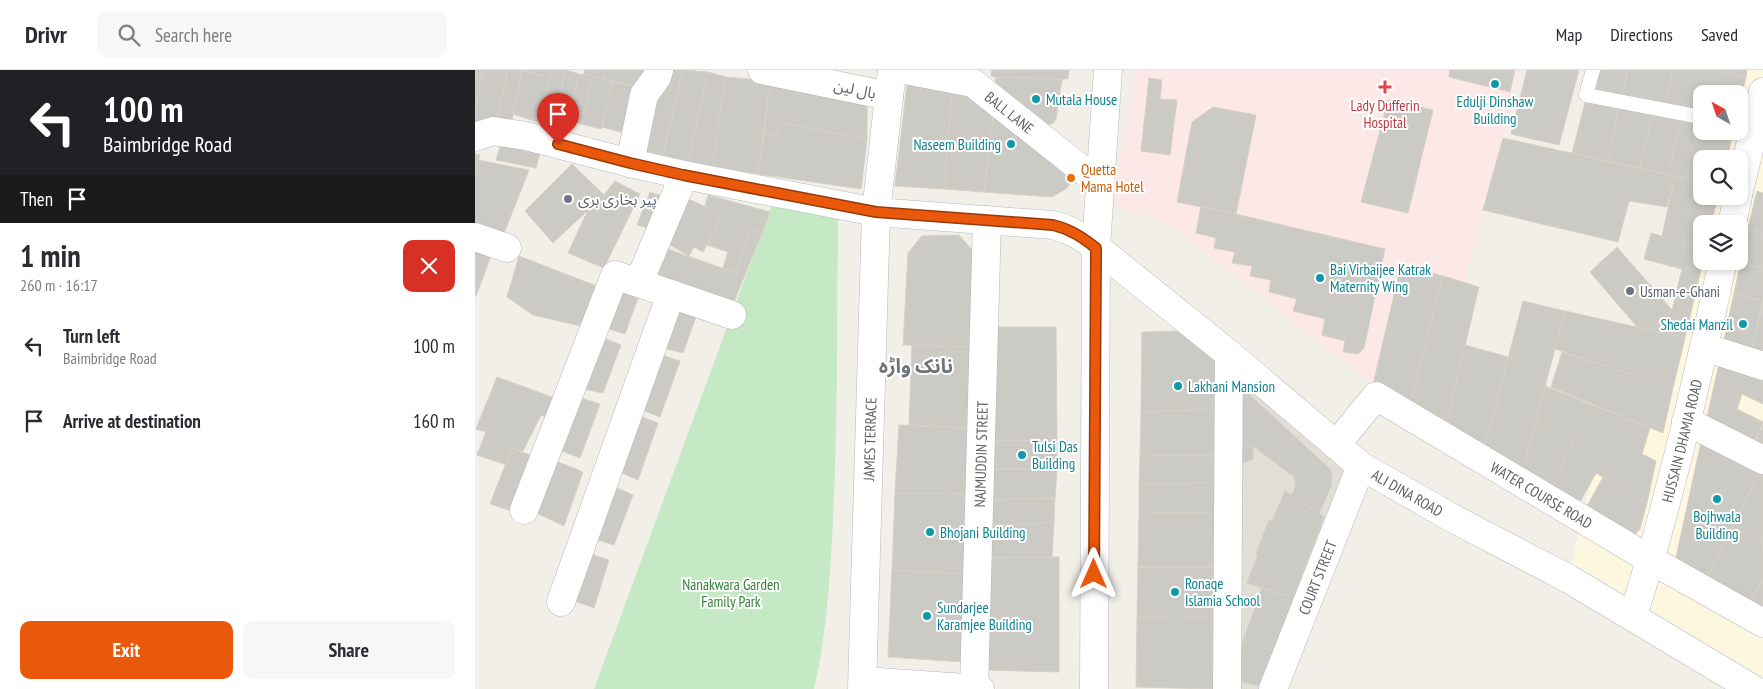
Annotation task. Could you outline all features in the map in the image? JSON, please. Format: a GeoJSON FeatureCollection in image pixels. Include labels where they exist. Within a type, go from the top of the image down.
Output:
{"type":"FeatureCollection","features":[{"type":"Feature","properties":{"kind":"street"},"geometry":{"type":"LineString","coordinates":[[630,163],[644,95],[657,77],[659,70]]}},
{"type":"Feature","properties":{"kind":"street","name":"بال لین"},"geometry":{"type":"LineString","coordinates":[[762,70],[890,83]]}},
{"type":"Feature","properties":{"kind":"street","name":"BALL LANE"},"geometry":{"type":"LineString","coordinates":[[905,70],[974,76],[1100,184]]}},
{"type":"Feature","properties":{"kind":"street"},"geometry":{"type":"LineString","coordinates":[[1093,689],[1096,248],[1108,70]]}},
{"type":"Feature","properties":{"kind":"street","name":"JAMES TERRACE"},"geometry":{"type":"LineString","coordinates":[[862,685],[876,212],[890,83]]}},
{"type":"Feature","properties":{"kind":"street"},"geometry":{"type":"LineString","coordinates":[[1748,122],[1762,98]]}},
{"type":"Feature","properties":{"kind":"street","name":"ALI DINA ROAD"},"geometry":{"type":"LineString","coordinates":[[475,137],[493,131],[526,136],[683,175],[876,212],[1053,225],[1067,228],[1078,234],[1229,354],[1361,466],[1454,519],[1569,579],[1753,689]]}},
{"type":"Feature","properties":{"kind":"street"},"geometry":{"type":"LineString","coordinates":[[639,282],[683,175]]}},
{"type":"Feature","properties":{"kind":"street","name":"NAJMUDDIN STREET"},"geometry":{"type":"LineString","coordinates":[[974,689],[987,220]]}},
{"type":"Feature","properties":{"kind":"street"},"geometry":{"type":"LineString","coordinates":[[475,237],[507,248]]}},
{"type":"Feature","properties":{"kind":"street","name":"HUSSAIN DHAMIA ROAD"},"geometry":{"type":"LineString","coordinates":[[1633,616],[1651,560],[1704,347],[1721,270]]}},
{"type":"Feature","properties":{"kind":"street"},"geometry":{"type":"LineString","coordinates":[[523,510],[615,275],[732,315]]}},
{"type":"Feature","properties":{"kind":"street"},"geometry":{"type":"LineString","coordinates":[[561,602],[671,294]]}},
{"type":"Feature","properties":{"kind":"street"},"geometry":{"type":"LineString","coordinates":[[1704,347],[1763,366]]}},
{"type":"Feature","properties":{"kind":"street"},"geometry":{"type":"LineString","coordinates":[[1227,689],[1229,354]]}},
{"type":"Feature","properties":{"kind":"street","name":"WATER COURSE ROAD"},"geometry":{"type":"LineString","coordinates":[[1336,445],[1376,396],[1651,560],[1763,623]]}},
{"type":"Feature","properties":{"kind":"street"},"geometry":{"type":"LineString","coordinates":[[1686,421],[1763,460]]}},
{"type":"Feature","properties":{"kind":"street","name":"COURT STREET"},"geometry":{"type":"LineString","coordinates":[[1273,689],[1361,466]]}},
{"type":"Feature","properties":{"kind":"street"},"geometry":{"type":"LineString","coordinates":[[862,685],[980,689]]}},
{"type":"Feature","properties":{"kind":"lane"},"geometry":{"type":"LineString","coordinates":[[1593,70],[1586,95],[1693,115]]}},
{"type":"Feature","properties":{"kind":"shaded area"},"geometry":{"type":"Polygon","coordinates":[[[1136,70],[1520,70],[1465,283],[1400,265],[1373,385],[1178,230],[1111,203],[1136,70]]]}},
{"type":"Feature","properties":{"kind":"shaded area"},"geometry":{"type":"Polygon","coordinates":[[[1689,70],[1763,70],[1763,687],[1569,579],[1582,515],[1638,328],[1662,341],[1687,243],[1662,236],[1675,177],[1689,70]]]}},
{"type":"Feature","properties":{"kind":"shaded area"},"geometry":{"type":"Polygon","coordinates":[[[1229,354],[1361,466],[1273,689],[1227,689],[1229,354]]]}},
{"type":"Feature","properties":{"kind":"green space","name":"Nanakwara Garden Family Park"},"geometry":{"type":"Polygon","coordinates":[[[776,194],[838,205],[835,480],[825,626],[814,689],[594,689],[776,194]]]}},
{"type":"Feature","properties":{"kind":"building"},"geometry":{"type":"Polygon","coordinates":[[[475,70],[482,70],[481,78],[475,77],[475,70]]]}},
{"type":"Feature","properties":{"kind":"building"},"geometry":{"type":"Polygon","coordinates":[[[483,70],[508,70],[505,82],[481,78],[483,70]]]}},
{"type":"Feature","properties":{"kind":"building"},"geometry":{"type":"Polygon","coordinates":[[[508,70],[523,70],[510,129],[495,126],[508,70]]]}},
{"type":"Feature","properties":{"kind":"building"},"geometry":{"type":"Polygon","coordinates":[[[523,70],[552,70],[550,78],[523,70]]]}},
{"type":"Feature","properties":{"kind":"building"},"geometry":{"type":"Polygon","coordinates":[[[552,70],[566,70],[554,118],[540,114],[552,70]]]}},
{"type":"Feature","properties":{"kind":"building"},"geometry":{"type":"Polygon","coordinates":[[[566,70],[579,74],[568,121],[554,118],[566,70]]]}},
{"type":"Feature","properties":{"kind":"building"},"geometry":{"type":"Polygon","coordinates":[[[585,70],[606,70],[604,79],[584,74],[585,70]]]}},
{"type":"Feature","properties":{"kind":"building"},"geometry":{"type":"Polygon","coordinates":[[[606,70],[644,70],[640,87],[604,79],[606,70]]]}},
{"type":"Feature","properties":{"kind":"building"},"geometry":{"type":"Polygon","coordinates":[[[668,70],[683,70],[663,155],[637,149],[668,70]]]}},
{"type":"Feature","properties":{"kind":"building"},"geometry":{"type":"Polygon","coordinates":[[[683,70],[708,72],[688,162],[663,155],[683,70]]]}},
{"type":"Feature","properties":{"kind":"building"},"geometry":{"type":"Polygon","coordinates":[[[992,70],[1069,70],[1068,79],[1062,79],[996,77],[991,76],[992,70]]]}},
{"type":"Feature","properties":{"kind":"building","name":"Edulji Dinshaw Building"},"geometry":{"type":"Polygon","coordinates":[[[1450,70],[1515,70],[1510,92],[1449,77],[1450,70]]]}},
{"type":"Feature","properties":{"kind":"building"},"geometry":{"type":"Polygon","coordinates":[[[1527,70],[1579,70],[1559,145],[1511,134],[1527,70]]]}},
{"type":"Feature","properties":{"kind":"building"},"geometry":{"type":"Polygon","coordinates":[[[1597,70],[1628,70],[1621,98],[1592,91],[1597,70]]]}},
{"type":"Feature","properties":{"kind":"building"},"geometry":{"type":"Polygon","coordinates":[[[1628,70],[1673,70],[1665,107],[1621,98],[1628,70]]]}},
{"type":"Feature","properties":{"kind":"building"},"geometry":{"type":"Polygon","coordinates":[[[1673,70],[1711,70],[1746,77],[1744,85],[1693,85],[1693,112],[1665,107],[1673,70]]]}},
{"type":"Feature","properties":{"kind":"building"},"geometry":{"type":"Polygon","coordinates":[[[1712,70],[1747,70],[1746,77],[1712,70]]]}},
{"type":"Feature","properties":{"kind":"building"},"geometry":{"type":"Polygon","coordinates":[[[522,71],[550,78],[538,122],[513,114],[522,71]]]}},
{"type":"Feature","properties":{"kind":"building"},"geometry":{"type":"Polygon","coordinates":[[[708,72],[726,77],[712,166],[688,162],[708,72]]]}},
{"type":"Feature","properties":{"kind":"building"},"geometry":{"type":"Polygon","coordinates":[[[579,74],[593,76],[581,124],[568,121],[579,74]]]}},
{"type":"Feature","properties":{"kind":"building"},"geometry":{"type":"Polygon","coordinates":[[[593,76],[613,82],[601,129],[581,124],[593,76]]]}},
{"type":"Feature","properties":{"kind":"building"},"geometry":{"type":"Polygon","coordinates":[[[475,77],[481,78],[475,111],[475,77]]]}},
{"type":"Feature","properties":{"kind":"building"},"geometry":{"type":"Polygon","coordinates":[[[726,77],[770,81],[758,174],[712,166],[726,77]]]}},
{"type":"Feature","properties":{"kind":"building","name":"Mutala House"},"geometry":{"type":"Polygon","coordinates":[[[996,77],[1062,79],[1056,119],[1053,123],[1044,126],[995,84],[996,77]]]}},
{"type":"Feature","properties":{"kind":"building"},"geometry":{"type":"Polygon","coordinates":[[[481,78],[505,82],[495,126],[475,123],[475,111],[481,78]]]}},
{"type":"Feature","properties":{"kind":"building"},"geometry":{"type":"Polygon","coordinates":[[[1149,78],[1162,80],[1160,99],[1177,100],[1170,155],[1141,151],[1149,78]]]}},
{"type":"Feature","properties":{"kind":"building"},"geometry":{"type":"Polygon","coordinates":[[[770,81],[867,98],[867,139],[779,122],[777,135],[764,134],[770,81]]]}},
{"type":"Feature","properties":{"kind":"building"},"geometry":{"type":"Polygon","coordinates":[[[613,82],[640,87],[635,105],[609,98],[613,82]]]}},
{"type":"Feature","properties":{"kind":"building"},"geometry":{"type":"Polygon","coordinates":[[[907,85],[952,92],[944,189],[895,186],[907,85]]]}},
{"type":"Feature","properties":{"kind":"building"},"geometry":{"type":"Polygon","coordinates":[[[952,92],[995,98],[984,192],[944,189],[952,92]]]}},
{"type":"Feature","properties":{"kind":"building"},"geometry":{"type":"Polygon","coordinates":[[[609,98],[635,105],[628,134],[602,127],[609,98]]]}},
{"type":"Feature","properties":{"kind":"building"},"geometry":{"type":"Polygon","coordinates":[[[1586,99],[1619,106],[1608,162],[1572,153],[1586,99]]]}},
{"type":"Feature","properties":{"kind":"building"},"geometry":{"type":"Polygon","coordinates":[[[1388,100],[1433,110],[1408,213],[1361,202],[1388,100]]]}},
{"type":"Feature","properties":{"kind":"building"},"geometry":{"type":"Polygon","coordinates":[[[1619,106],[1653,113],[1640,168],[1608,162],[1619,106]]]}},
{"type":"Feature","properties":{"kind":"building"},"geometry":{"type":"Polygon","coordinates":[[[1213,107],[1256,115],[1236,214],[1177,202],[1192,122],[1213,107]]]}},
{"type":"Feature","properties":{"kind":"building","name":"Naseem Building"},"geometry":{"type":"Polygon","coordinates":[[[994,110],[1071,179],[1071,183],[1067,188],[1052,197],[984,192],[994,110]]]}},
{"type":"Feature","properties":{"kind":"building"},"geometry":{"type":"Polygon","coordinates":[[[1653,113],[1681,119],[1668,175],[1640,168],[1653,113]]]}},
{"type":"Feature","properties":{"kind":"building"},"geometry":{"type":"Polygon","coordinates":[[[1681,119],[1693,122],[1693,140],[1695,140],[1686,179],[1668,175],[1681,119]]]}},
{"type":"Feature","properties":{"kind":"building"},"geometry":{"type":"Polygon","coordinates":[[[779,122],[867,139],[861,189],[758,174],[764,134],[777,135],[779,122]]]}},
{"type":"Feature","properties":{"kind":"building"},"geometry":{"type":"Polygon","coordinates":[[[1503,138],[1675,176],[1667,207],[1629,201],[1618,242],[1483,210],[1503,138]]]}},
{"type":"Feature","properties":{"kind":"building"},"geometry":{"type":"Polygon","coordinates":[[[502,140],[542,146],[536,168],[496,160],[502,140]]]}},
{"type":"Feature","properties":{"kind":"building"},"geometry":{"type":"Polygon","coordinates":[[[1695,140],[1714,140],[1711,150],[1693,150],[1693,180],[1686,179],[1695,140]]]}},
{"type":"Feature","properties":{"kind":"building"},"geometry":{"type":"Polygon","coordinates":[[[1714,140],[1731,140],[1729,150],[1711,150],[1714,140]]]}},
{"type":"Feature","properties":{"kind":"building"},"geometry":{"type":"Polygon","coordinates":[[[475,154],[480,155],[475,171],[475,154]]]}},
{"type":"Feature","properties":{"kind":"building"},"geometry":{"type":"Polygon","coordinates":[[[478,160],[529,170],[503,236],[475,227],[475,171],[478,160]]]}},
{"type":"Feature","properties":{"kind":"building","name":"پیر بخاری ہری"},"geometry":{"type":"Polygon","coordinates":[[[572,164],[604,195],[553,243],[525,211],[572,164]]]}},
{"type":"Feature","properties":{"kind":"building"},"geometry":{"type":"Polygon","coordinates":[[[1675,176],[1693,180],[1693,205],[1716,205],[1713,215],[1693,215],[1693,245],[1662,236],[1675,176]]]}},
{"type":"Feature","properties":{"kind":"building"},"geometry":{"type":"Polygon","coordinates":[[[615,181],[640,194],[604,268],[568,253],[588,210],[615,181]]]}},
{"type":"Feature","properties":{"kind":"building"},"geometry":{"type":"Polygon","coordinates":[[[1757,191],[1763,193],[1763,233],[1748,228],[1757,191]]]}},
{"type":"Feature","properties":{"kind":"building"},"geometry":{"type":"Polygon","coordinates":[[[650,192],[662,196],[649,228],[637,225],[650,192]]]}},
{"type":"Feature","properties":{"kind":"building"},"geometry":{"type":"Polygon","coordinates":[[[708,195],[770,212],[762,233],[751,229],[736,273],[723,268],[728,252],[707,245],[722,214],[705,206],[708,195]]]}},
{"type":"Feature","properties":{"kind":"building"},"geometry":{"type":"Polygon","coordinates":[[[686,198],[722,214],[703,252],[694,247],[689,256],[662,240],[686,198]]]}},
{"type":"Feature","properties":{"kind":"building","name":"Bai Virbaijee Katrak Maternity Wing"},"geometry":{"type":"Polygon","coordinates":[[[1201,206],[1385,249],[1364,348],[1358,354],[1343,352],[1345,341],[1322,335],[1325,319],[1293,311],[1297,299],[1269,292],[1271,280],[1250,276],[1252,266],[1232,263],[1235,252],[1214,248],[1216,238],[1196,233],[1201,206]]]}},
{"type":"Feature","properties":{"kind":"building"},"geometry":{"type":"Polygon","coordinates":[[[1748,228],[1763,233],[1763,269],[1748,264],[1748,228]]]}},
{"type":"Feature","properties":{"kind":"building"},"geometry":{"type":"Polygon","coordinates":[[[751,229],[762,233],[731,309],[650,280],[668,249],[736,273],[751,229]]]}},
{"type":"Feature","properties":{"kind":"building"},"geometry":{"type":"Polygon","coordinates":[[[1651,233],[1693,245],[1693,270],[1701,270],[1685,338],[1647,330],[1672,310],[1682,269],[1644,259],[1651,233]]]}},
{"type":"Feature","properties":{"kind":"building"},"geometry":{"type":"Polygon","coordinates":[[[959,235],[973,251],[971,347],[903,345],[908,253],[922,236],[959,235]]]}},
{"type":"Feature","properties":{"kind":"building"},"geometry":{"type":"Polygon","coordinates":[[[475,243],[493,251],[476,296],[475,296],[475,243]]]}},
{"type":"Feature","properties":{"kind":"building","name":"Usman-e-Ghani"},"geometry":{"type":"Polygon","coordinates":[[[1617,247],[1672,310],[1647,330],[1638,328],[1590,272],[1617,247]]]}},
{"type":"Feature","properties":{"kind":"building"},"geometry":{"type":"Polygon","coordinates":[[[519,256],[599,287],[585,327],[533,315],[507,297],[519,256]]]}},
{"type":"Feature","properties":{"kind":"building"},"geometry":{"type":"Polygon","coordinates":[[[1748,264],[1763,269],[1763,301],[1734,293],[1739,270],[1748,270],[1748,264]]]}},
{"type":"Feature","properties":{"kind":"building"},"geometry":{"type":"Polygon","coordinates":[[[1401,265],[1443,276],[1409,408],[1373,385],[1401,265]]]}},
{"type":"Feature","properties":{"kind":"building"},"geometry":{"type":"Polygon","coordinates":[[[1443,276],[1479,287],[1445,430],[1409,408],[1443,276]]]}},
{"type":"Feature","properties":{"kind":"building"},"geometry":{"type":"Polygon","coordinates":[[[621,288],[639,295],[625,334],[606,328],[621,288]]]}},
{"type":"Feature","properties":{"kind":"building","name":"Shedai Manzil"},"geometry":{"type":"Polygon","coordinates":[[[1734,293],[1763,301],[1750,355],[1723,344],[1734,293]]]}},
{"type":"Feature","properties":{"kind":"building"},"geometry":{"type":"Polygon","coordinates":[[[1523,301],[1565,311],[1521,477],[1483,454],[1523,301]]]}},
{"type":"Feature","properties":{"kind":"building"},"geometry":{"type":"Polygon","coordinates":[[[680,304],[698,311],[683,353],[664,348],[680,304]]]}},
{"type":"Feature","properties":{"kind":"building"},"geometry":{"type":"Polygon","coordinates":[[[1763,304],[1763,359],[1750,355],[1763,304]]]}},
{"type":"Feature","properties":{"kind":"building"},"geometry":{"type":"Polygon","coordinates":[[[1565,311],[1685,338],[1673,388],[1555,349],[1565,311]]]}},
{"type":"Feature","properties":{"kind":"building"},"geometry":{"type":"Polygon","coordinates":[[[990,327],[1056,327],[1057,441],[988,440],[990,327]]]}},
{"type":"Feature","properties":{"kind":"building","name":"Lakhani Mansion"},"geometry":{"type":"Polygon","coordinates":[[[1181,331],[1215,362],[1214,409],[1141,412],[1142,332],[1181,331]]]}},
{"type":"Feature","properties":{"kind":"building"},"geometry":{"type":"Polygon","coordinates":[[[603,338],[621,345],[603,393],[584,389],[603,338]]]}},
{"type":"Feature","properties":{"kind":"building"},"geometry":{"type":"Polygon","coordinates":[[[912,345],[971,347],[969,428],[909,425],[912,345]]]}},
{"type":"Feature","properties":{"kind":"building"},"geometry":{"type":"Polygon","coordinates":[[[1465,345],[1508,357],[1483,454],[1445,430],[1465,345]]]}},
{"type":"Feature","properties":{"kind":"building"},"geometry":{"type":"Polygon","coordinates":[[[1562,352],[1673,388],[1663,433],[1551,387],[1562,352]]]}},
{"type":"Feature","properties":{"kind":"building"},"geometry":{"type":"Polygon","coordinates":[[[662,355],[680,361],[660,417],[642,410],[662,355]]]}},
{"type":"Feature","properties":{"kind":"building"},"geometry":{"type":"Polygon","coordinates":[[[1719,364],[1763,378],[1763,404],[1742,394],[1737,409],[1763,422],[1755,441],[1707,417],[1719,364]]]}},
{"type":"Feature","properties":{"kind":"building"},"geometry":{"type":"Polygon","coordinates":[[[497,377],[560,400],[553,419],[541,415],[523,451],[512,448],[507,465],[477,455],[486,432],[476,429],[497,377]]]}},
{"type":"Feature","properties":{"kind":"building"},"geometry":{"type":"Polygon","coordinates":[[[1545,386],[1650,428],[1642,454],[1656,461],[1647,503],[1596,473],[1575,511],[1549,495],[1574,438],[1537,418],[1545,386]]]}},
{"type":"Feature","properties":{"kind":"building"},"geometry":{"type":"Polygon","coordinates":[[[1245,393],[1249,394],[1331,470],[1331,487],[1319,514],[1291,495],[1296,486],[1294,477],[1253,446],[1253,459],[1241,464],[1241,396],[1245,393]]]}},
{"type":"Feature","properties":{"kind":"building"},"geometry":{"type":"Polygon","coordinates":[[[581,398],[600,404],[580,458],[562,451],[581,398]]]}},
{"type":"Feature","properties":{"kind":"building"},"geometry":{"type":"Polygon","coordinates":[[[1214,409],[1214,455],[1140,456],[1141,412],[1214,409]]]}},
{"type":"Feature","properties":{"kind":"building"},"geometry":{"type":"Polygon","coordinates":[[[640,416],[658,423],[638,480],[620,472],[640,416]]]}},
{"type":"Feature","properties":{"kind":"building"},"geometry":{"type":"Polygon","coordinates":[[[1537,418],[1574,438],[1549,495],[1521,477],[1537,418]]]}},
{"type":"Feature","properties":{"kind":"building"},"geometry":{"type":"Polygon","coordinates":[[[899,425],[969,428],[967,494],[895,493],[899,425]]]}},
{"type":"Feature","properties":{"kind":"building"},"geometry":{"type":"Polygon","coordinates":[[[1763,425],[1763,445],[1755,441],[1763,425]]]}},
{"type":"Feature","properties":{"kind":"building","name":"Tulsi Das Building"},"geometry":{"type":"Polygon","coordinates":[[[988,440],[1057,441],[1057,469],[987,469],[988,440]]]}},
{"type":"Feature","properties":{"kind":"building","name":"Bojhwala Building"},"geometry":{"type":"Polygon","coordinates":[[[1701,442],[1760,471],[1706,580],[1675,562],[1701,442]]]}},
{"type":"Feature","properties":{"kind":"building"},"geometry":{"type":"Polygon","coordinates":[[[512,448],[535,457],[515,512],[490,504],[512,448]]]}},
{"type":"Feature","properties":{"kind":"building"},"geometry":{"type":"Polygon","coordinates":[[[1214,455],[1214,483],[1139,484],[1140,456],[1214,455]]]}},
{"type":"Feature","properties":{"kind":"building"},"geometry":{"type":"Polygon","coordinates":[[[551,459],[583,472],[564,526],[530,510],[551,459]]]}},
{"type":"Feature","properties":{"kind":"building"},"geometry":{"type":"Polygon","coordinates":[[[987,469],[1057,469],[1055,498],[986,500],[987,469]]]}},
{"type":"Feature","properties":{"kind":"building"},"geometry":{"type":"Polygon","coordinates":[[[1760,471],[1763,472],[1763,545],[1732,527],[1760,471]]]}},
{"type":"Feature","properties":{"kind":"building"},"geometry":{"type":"Polygon","coordinates":[[[1603,477],[1647,503],[1640,529],[1632,538],[1582,515],[1603,477]]]}},
{"type":"Feature","properties":{"kind":"building"},"geometry":{"type":"Polygon","coordinates":[[[1214,483],[1214,513],[1139,512],[1139,484],[1214,483]]]}},
{"type":"Feature","properties":{"kind":"building"},"geometry":{"type":"Polygon","coordinates":[[[615,487],[633,495],[614,545],[595,539],[615,487]]]}},
{"type":"Feature","properties":{"kind":"building"},"geometry":{"type":"Polygon","coordinates":[[[1285,491],[1324,517],[1293,598],[1247,583],[1269,520],[1272,521],[1285,491]]]}},
{"type":"Feature","properties":{"kind":"building","name":"Bhojani Building"},"geometry":{"type":"Polygon","coordinates":[[[895,493],[967,494],[965,574],[892,570],[895,493]]]}},
{"type":"Feature","properties":{"kind":"building"},"geometry":{"type":"Polygon","coordinates":[[[1055,498],[1054,523],[985,525],[986,500],[1055,498]]]}},
{"type":"Feature","properties":{"kind":"building"},"geometry":{"type":"Polygon","coordinates":[[[1139,512],[1214,513],[1213,567],[1138,567],[1139,512]]]}},
{"type":"Feature","properties":{"kind":"building"},"geometry":{"type":"Polygon","coordinates":[[[1054,523],[1052,557],[984,558],[985,525],[1054,523]]]}},
{"type":"Feature","properties":{"kind":"building"},"geometry":{"type":"Polygon","coordinates":[[[1732,527],[1763,545],[1763,579],[1749,604],[1706,580],[1732,527]]]}},
{"type":"Feature","properties":{"kind":"building"},"geometry":{"type":"Polygon","coordinates":[[[591,554],[609,560],[594,608],[575,601],[591,554]]]}},
{"type":"Feature","properties":{"kind":"building"},"geometry":{"type":"Polygon","coordinates":[[[1059,557],[1059,672],[982,670],[984,558],[1059,557]]]}},
{"type":"Feature","properties":{"kind":"building","name":"Ronaqe Islamia School"},"geometry":{"type":"Polygon","coordinates":[[[1138,567],[1213,567],[1213,617],[1137,618],[1138,567]]]}},
{"type":"Feature","properties":{"kind":"building","name":"Sundarjee Karamjee Building"},"geometry":{"type":"Polygon","coordinates":[[[892,570],[965,574],[963,662],[888,657],[892,570]]]}},
{"type":"Feature","properties":{"kind":"building"},"geometry":{"type":"Polygon","coordinates":[[[1763,579],[1763,612],[1749,604],[1763,579]]]}},
{"type":"Feature","properties":{"kind":"building"},"geometry":{"type":"Polygon","coordinates":[[[1262,587],[1297,599],[1264,687],[1243,682],[1236,668],[1240,650],[1262,587]]]}},
{"type":"Feature","properties":{"kind":"building"},"geometry":{"type":"Polygon","coordinates":[[[1213,617],[1213,689],[1136,687],[1137,618],[1213,617]]]}},
{"type":"Feature","properties":{"kind":"place","name":"Edulji Dinshaw Building"},"geometry":{"type":"Point","coordinates":[1495,84]}},
{"type":"Feature","properties":{"kind":"place","name":"Lady Dufferin Hospital"},"geometry":{"type":"Point","coordinates":[1385,87]}},
{"type":"Feature","properties":{"kind":"place","name":"Mutala House"},"geometry":{"type":"Point","coordinates":[1036,99]}},
{"type":"Feature","properties":{"kind":"place","name":"Naseem Building"},"geometry":{"type":"Point","coordinates":[1011,144]}},
{"type":"Feature","properties":{"kind":"place","name":"Quetta Mama Hotel"},"geometry":{"type":"Point","coordinates":[1071,178]}},
{"type":"Feature","properties":{"kind":"place","name":"پیر بخاری ہری"},"geometry":{"type":"Point","coordinates":[568,199]}},
{"type":"Feature","properties":{"kind":"place","name":"Bai Virbaijee Katrak Maternity Wing"},"geometry":{"type":"Point","coordinates":[1320,278]}},
{"type":"Feature","properties":{"kind":"place","name":"Usman-e-Ghani"},"geometry":{"type":"Point","coordinates":[1630,291]}},
{"type":"Feature","properties":{"kind":"place","name":"Shedai Manzil"},"geometry":{"type":"Point","coordinates":[1743,324]}},
{"type":"Feature","properties":{"kind":"place","name":"Lakhani Mansion"},"geometry":{"type":"Point","coordinates":[1178,386]}},
{"type":"Feature","properties":{"kind":"place","name":"Tulsi Das Building"},"geometry":{"type":"Point","coordinates":[1022,455]}},
{"type":"Feature","properties":{"kind":"place","name":"Bojhwala Building"},"geometry":{"type":"Point","coordinates":[1717,499]}},
{"type":"Feature","properties":{"kind":"place","name":"Bhojani Building"},"geometry":{"type":"Point","coordinates":[930,532]}},
{"type":"Feature","properties":{"kind":"place","name":"Ronaqe Islamia School"},"geometry":{"type":"Point","coordinates":[1175,592]}},
{"type":"Feature","properties":{"kind":"place","name":"Sundarjee Karamjee Building"},"geometry":{"type":"Point","coordinates":[927,616]}},
{"type":"Feature","properties":{"kind":"district","name":"نانک واڑہ"},"geometry":{"type":"Point","coordinates":[916,366]}},
{"type":"Feature","properties":{"kind":"route"},"geometry":{"type":"LineString","coordinates":[[558,144],[683,175],[876,212],[1053,225],[1067,228],[1096,248],[1094,574]]}}]}
